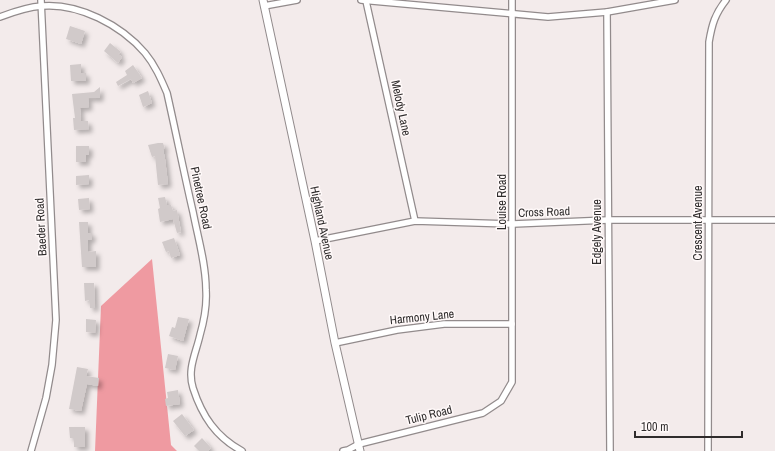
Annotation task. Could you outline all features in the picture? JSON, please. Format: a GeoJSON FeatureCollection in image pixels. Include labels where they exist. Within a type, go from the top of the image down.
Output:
{"type":"FeatureCollection","features":[{"type":"Feature","properties":{"kind":"street"},"geometry":{"type":"LineString","coordinates":[[263,3],[297,0]]}},
{"type":"Feature","properties":{"kind":"street"},"geometry":{"type":"LineString","coordinates":[[363,0],[548,17],[607,12],[675,0]]}},
{"type":"Feature","properties":{"kind":"street","name":"Melody Lane"},"geometry":{"type":"LineString","coordinates":[[363,0],[415,221]]}},
{"type":"Feature","properties":{"kind":"street","name":"Louise Road"},"geometry":{"type":"LineString","coordinates":[[501,401],[512,382],[512,0]]}},
{"type":"Feature","properties":{"kind":"street","name":"Crescent Avenue"},"geometry":{"type":"LineString","coordinates":[[708,451],[709,42],[713,22],[718,10],[726,0]]}},
{"type":"Feature","properties":{"kind":"street","name":"Pinetree Road"},"geometry":{"type":"LineString","coordinates":[[0,17],[41,3],[66,7],[88,13],[107,23],[134,41],[145,53],[156,69],[167,93],[202,258],[206,290],[204,319],[200,337],[193,356],[191,372],[192,387],[207,419],[216,432],[242,451]]}},
{"type":"Feature","properties":{"kind":"street","name":"Baeder Road"},"geometry":{"type":"LineString","coordinates":[[32,451],[46,398],[52,365],[56,320],[41,3]]}},
{"type":"Feature","properties":{"kind":"street","name":"Highland Avenue"},"geometry":{"type":"LineString","coordinates":[[263,3],[315,241],[335,343],[359,448]]}},
{"type":"Feature","properties":{"kind":"street","name":"Edgely Avenue"},"geometry":{"type":"LineString","coordinates":[[607,12],[610,451]]}},
{"type":"Feature","properties":{"kind":"street","name":"Cross Road"},"geometry":{"type":"LineString","coordinates":[[315,241],[415,221],[513,224],[608,220],[775,220]]}},
{"type":"Feature","properties":{"kind":"street","name":"Harmony Lane"},"geometry":{"type":"LineString","coordinates":[[335,343],[397,330],[444,324],[512,324]]}},
{"type":"Feature","properties":{"kind":"street","name":"Tulip Road"},"geometry":{"type":"LineString","coordinates":[[359,448],[483,413],[501,401]]}},
{"type":"Feature","properties":{"kind":"street"},"geometry":{"type":"LineString","coordinates":[[343,451],[359,448]]}},
{"type":"Feature","properties":{"kind":"shaded area"},"geometry":{"type":"Polygon","coordinates":[[[152,259],[171,445],[177,451],[95,451],[101,306],[152,259]]]}},
{"type":"Feature","properties":{"kind":"building"},"geometry":{"type":"Polygon","coordinates":[[[70,26],[85,31],[81,44],[66,39],[70,26]]]}},
{"type":"Feature","properties":{"kind":"building"},"geometry":{"type":"Polygon","coordinates":[[[110,43],[121,52],[118,54],[122,57],[118,63],[104,51],[110,43]]]}},
{"type":"Feature","properties":{"kind":"building"},"geometry":{"type":"Polygon","coordinates":[[[81,64],[81,73],[86,73],[86,81],[71,81],[70,65],[81,64]]]}},
{"type":"Feature","properties":{"kind":"building"},"geometry":{"type":"Polygon","coordinates":[[[133,65],[142,78],[133,83],[131,79],[118,86],[116,82],[127,75],[125,71],[133,65]]]}},
{"type":"Feature","properties":{"kind":"building"},"geometry":{"type":"Polygon","coordinates":[[[100,87],[100,98],[88,98],[89,107],[80,108],[81,121],[88,121],[89,129],[74,130],[73,118],[75,118],[72,94],[94,92],[100,87]]]}},
{"type":"Feature","properties":{"kind":"building"},"geometry":{"type":"Polygon","coordinates":[[[148,91],[152,103],[143,107],[139,95],[148,91]]]}},
{"type":"Feature","properties":{"kind":"building"},"geometry":{"type":"Polygon","coordinates":[[[163,143],[165,149],[163,149],[168,184],[158,185],[155,156],[152,157],[148,145],[163,143]]]}},
{"type":"Feature","properties":{"kind":"building"},"geometry":{"type":"Polygon","coordinates":[[[76,146],[89,146],[89,155],[86,155],[86,162],[76,162],[76,146]]]}},
{"type":"Feature","properties":{"kind":"building"},"geometry":{"type":"Polygon","coordinates":[[[89,175],[89,184],[76,185],[76,176],[89,175]]]}},
{"type":"Feature","properties":{"kind":"building"},"geometry":{"type":"Polygon","coordinates":[[[165,197],[167,205],[171,205],[173,211],[177,210],[181,232],[177,233],[173,219],[160,222],[158,198],[165,197]]]}},
{"type":"Feature","properties":{"kind":"building"},"geometry":{"type":"Polygon","coordinates":[[[89,198],[90,209],[79,210],[78,199],[89,198]]]}},
{"type":"Feature","properties":{"kind":"building"},"geometry":{"type":"Polygon","coordinates":[[[79,222],[88,222],[88,233],[92,233],[92,239],[88,240],[88,252],[96,251],[96,267],[82,267],[79,222]]]}},
{"type":"Feature","properties":{"kind":"building"},"geometry":{"type":"Polygon","coordinates":[[[174,238],[180,255],[171,258],[169,251],[166,252],[162,242],[174,238]]]}},
{"type":"Feature","properties":{"kind":"building"},"geometry":{"type":"Polygon","coordinates":[[[84,283],[94,283],[95,308],[90,308],[89,300],[85,301],[84,283]]]}},
{"type":"Feature","properties":{"kind":"building"},"geometry":{"type":"Polygon","coordinates":[[[178,317],[189,319],[183,341],[169,336],[172,327],[175,328],[178,317]]]}},
{"type":"Feature","properties":{"kind":"building"},"geometry":{"type":"Polygon","coordinates":[[[86,319],[96,320],[95,333],[86,332],[86,319]]]}},
{"type":"Feature","properties":{"kind":"building"},"geometry":{"type":"Polygon","coordinates":[[[168,354],[178,356],[175,370],[165,368],[168,354]]]}},
{"type":"Feature","properties":{"kind":"building"},"geometry":{"type":"Polygon","coordinates":[[[77,367],[88,369],[86,376],[99,378],[98,386],[87,384],[81,411],[69,409],[77,367]]]}},
{"type":"Feature","properties":{"kind":"building"},"geometry":{"type":"Polygon","coordinates":[[[178,390],[180,404],[166,406],[165,399],[168,398],[167,392],[178,390]]]}},
{"type":"Feature","properties":{"kind":"building"},"geometry":{"type":"Polygon","coordinates":[[[182,414],[194,430],[185,436],[173,421],[182,414]]]}},
{"type":"Feature","properties":{"kind":"building"},"geometry":{"type":"Polygon","coordinates":[[[69,427],[85,427],[85,447],[74,447],[74,438],[70,438],[69,427]]]}},
{"type":"Feature","properties":{"kind":"building"},"geometry":{"type":"Polygon","coordinates":[[[202,438],[211,448],[208,451],[199,451],[194,446],[202,438]]]}}]}
